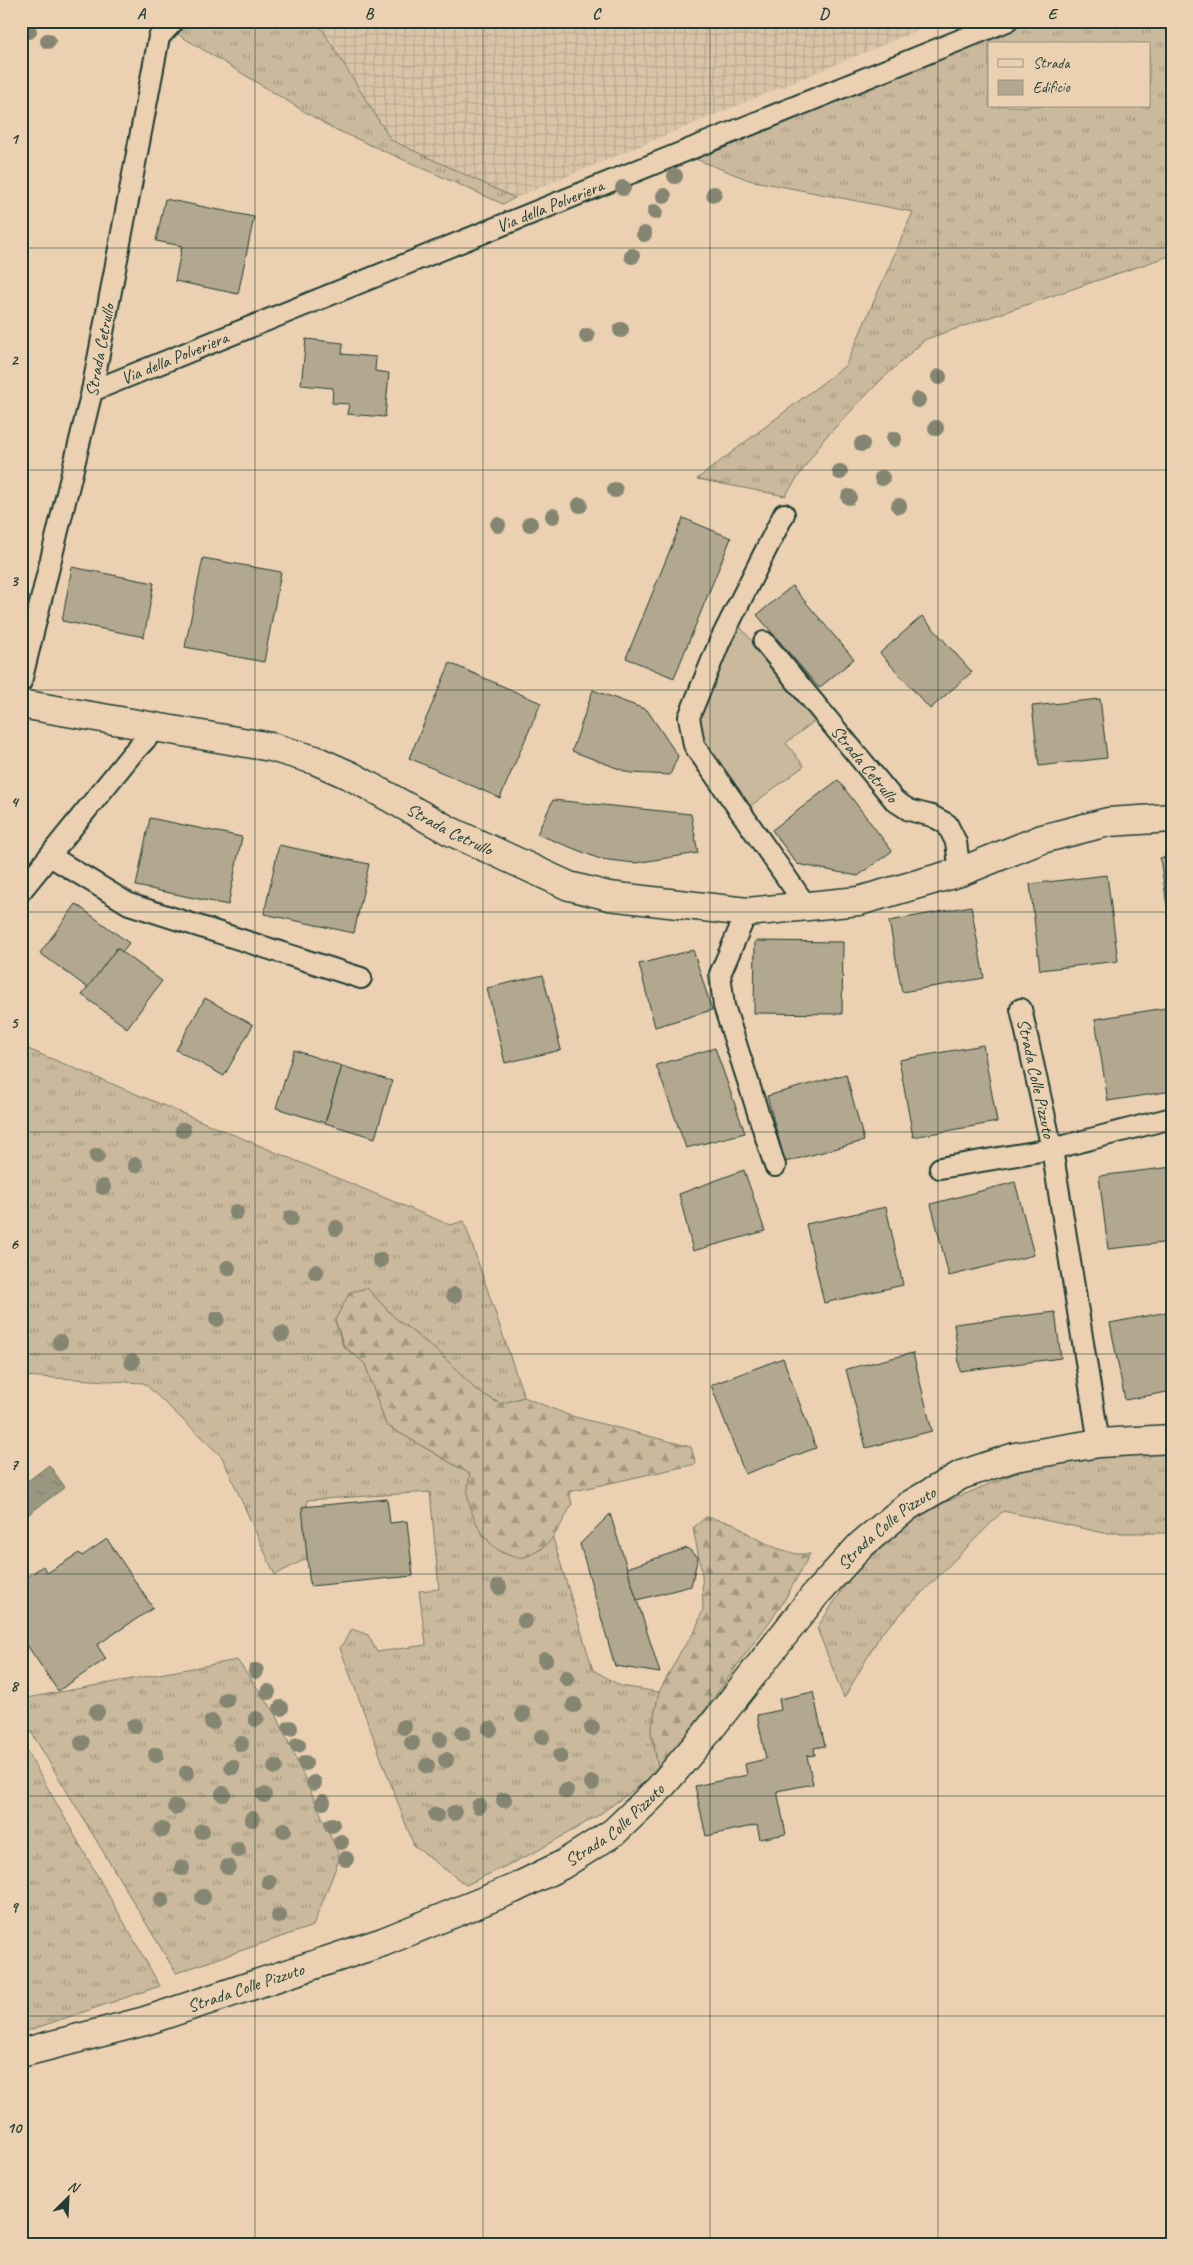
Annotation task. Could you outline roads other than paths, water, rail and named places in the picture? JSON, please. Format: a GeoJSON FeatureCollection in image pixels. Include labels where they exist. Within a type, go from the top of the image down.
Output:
{"type":"FeatureCollection","features":[{"type":"Feature","properties":{"kind":"street","name":"Strada Cetrullo"},"geometry":{"type":"LineString","coordinates":[[21,704],[158,726],[271,747],[315,760],[351,776],[450,831],[569,886],[609,896],[747,912],[859,901],[960,872],[1042,839],[1108,822],[1172,818]]}},
{"type":"Feature","properties":{"kind":"street","name":"Strada Colle Pizzuto"},"geometry":{"type":"LineString","coordinates":[[21,2053],[145,2021],[383,1942],[513,1889],[562,1865],[614,1832],[658,1790],[706,1734],[815,1595],[861,1545],[908,1506],[961,1476],[1015,1457],[1098,1443],[1172,1439]]}},
{"type":"Feature","properties":{"kind":"lane","name":"Strada Cetrullo"},"geometry":{"type":"LineString","coordinates":[[21,682],[92,391],[159,37],[174,21]]}},
{"type":"Feature","properties":{"kind":"lane","name":"Via della Polveriera"},"geometry":{"type":"LineString","coordinates":[[92,391],[1007,21]]}},
{"type":"Feature","properties":{"kind":"lane"},"geometry":{"type":"LineString","coordinates":[[784,514],[720,640],[689,717],[694,746],[807,907]]}},
{"type":"Feature","properties":{"kind":"lane","name":"Strada Cetrullo"},"geometry":{"type":"LineString","coordinates":[[764,642],[894,801],[909,810],[932,816],[947,824],[956,842],[960,872]]}},
{"type":"Feature","properties":{"kind":"lane"},"geometry":{"type":"LineString","coordinates":[[21,891],[131,755],[158,726]]}},
{"type":"Feature","properties":{"kind":"lane"},"geometry":{"type":"LineString","coordinates":[[50,856],[129,904],[361,978]]}},
{"type":"Feature","properties":{"kind":"lane"},"geometry":{"type":"LineString","coordinates":[[747,912],[720,974],[724,1006],[775,1166]]}},
{"type":"Feature","properties":{"kind":"lane","name":"Strada Colle Pizzuto"},"geometry":{"type":"LineString","coordinates":[[1021,1009],[1052,1148],[1098,1443]]}},
{"type":"Feature","properties":{"kind":"lane","name":"Strada Colle Pizzuto"},"geometry":{"type":"LineString","coordinates":[[940,1168],[1052,1148],[1172,1118]]}},
{"type":"Feature","properties":{"kind":"water"},"geometry":{"type":"Polygon","coordinates":[[[49,1465],[65,1487],[21,1520],[21,1486],[49,1465]]]}}]}
